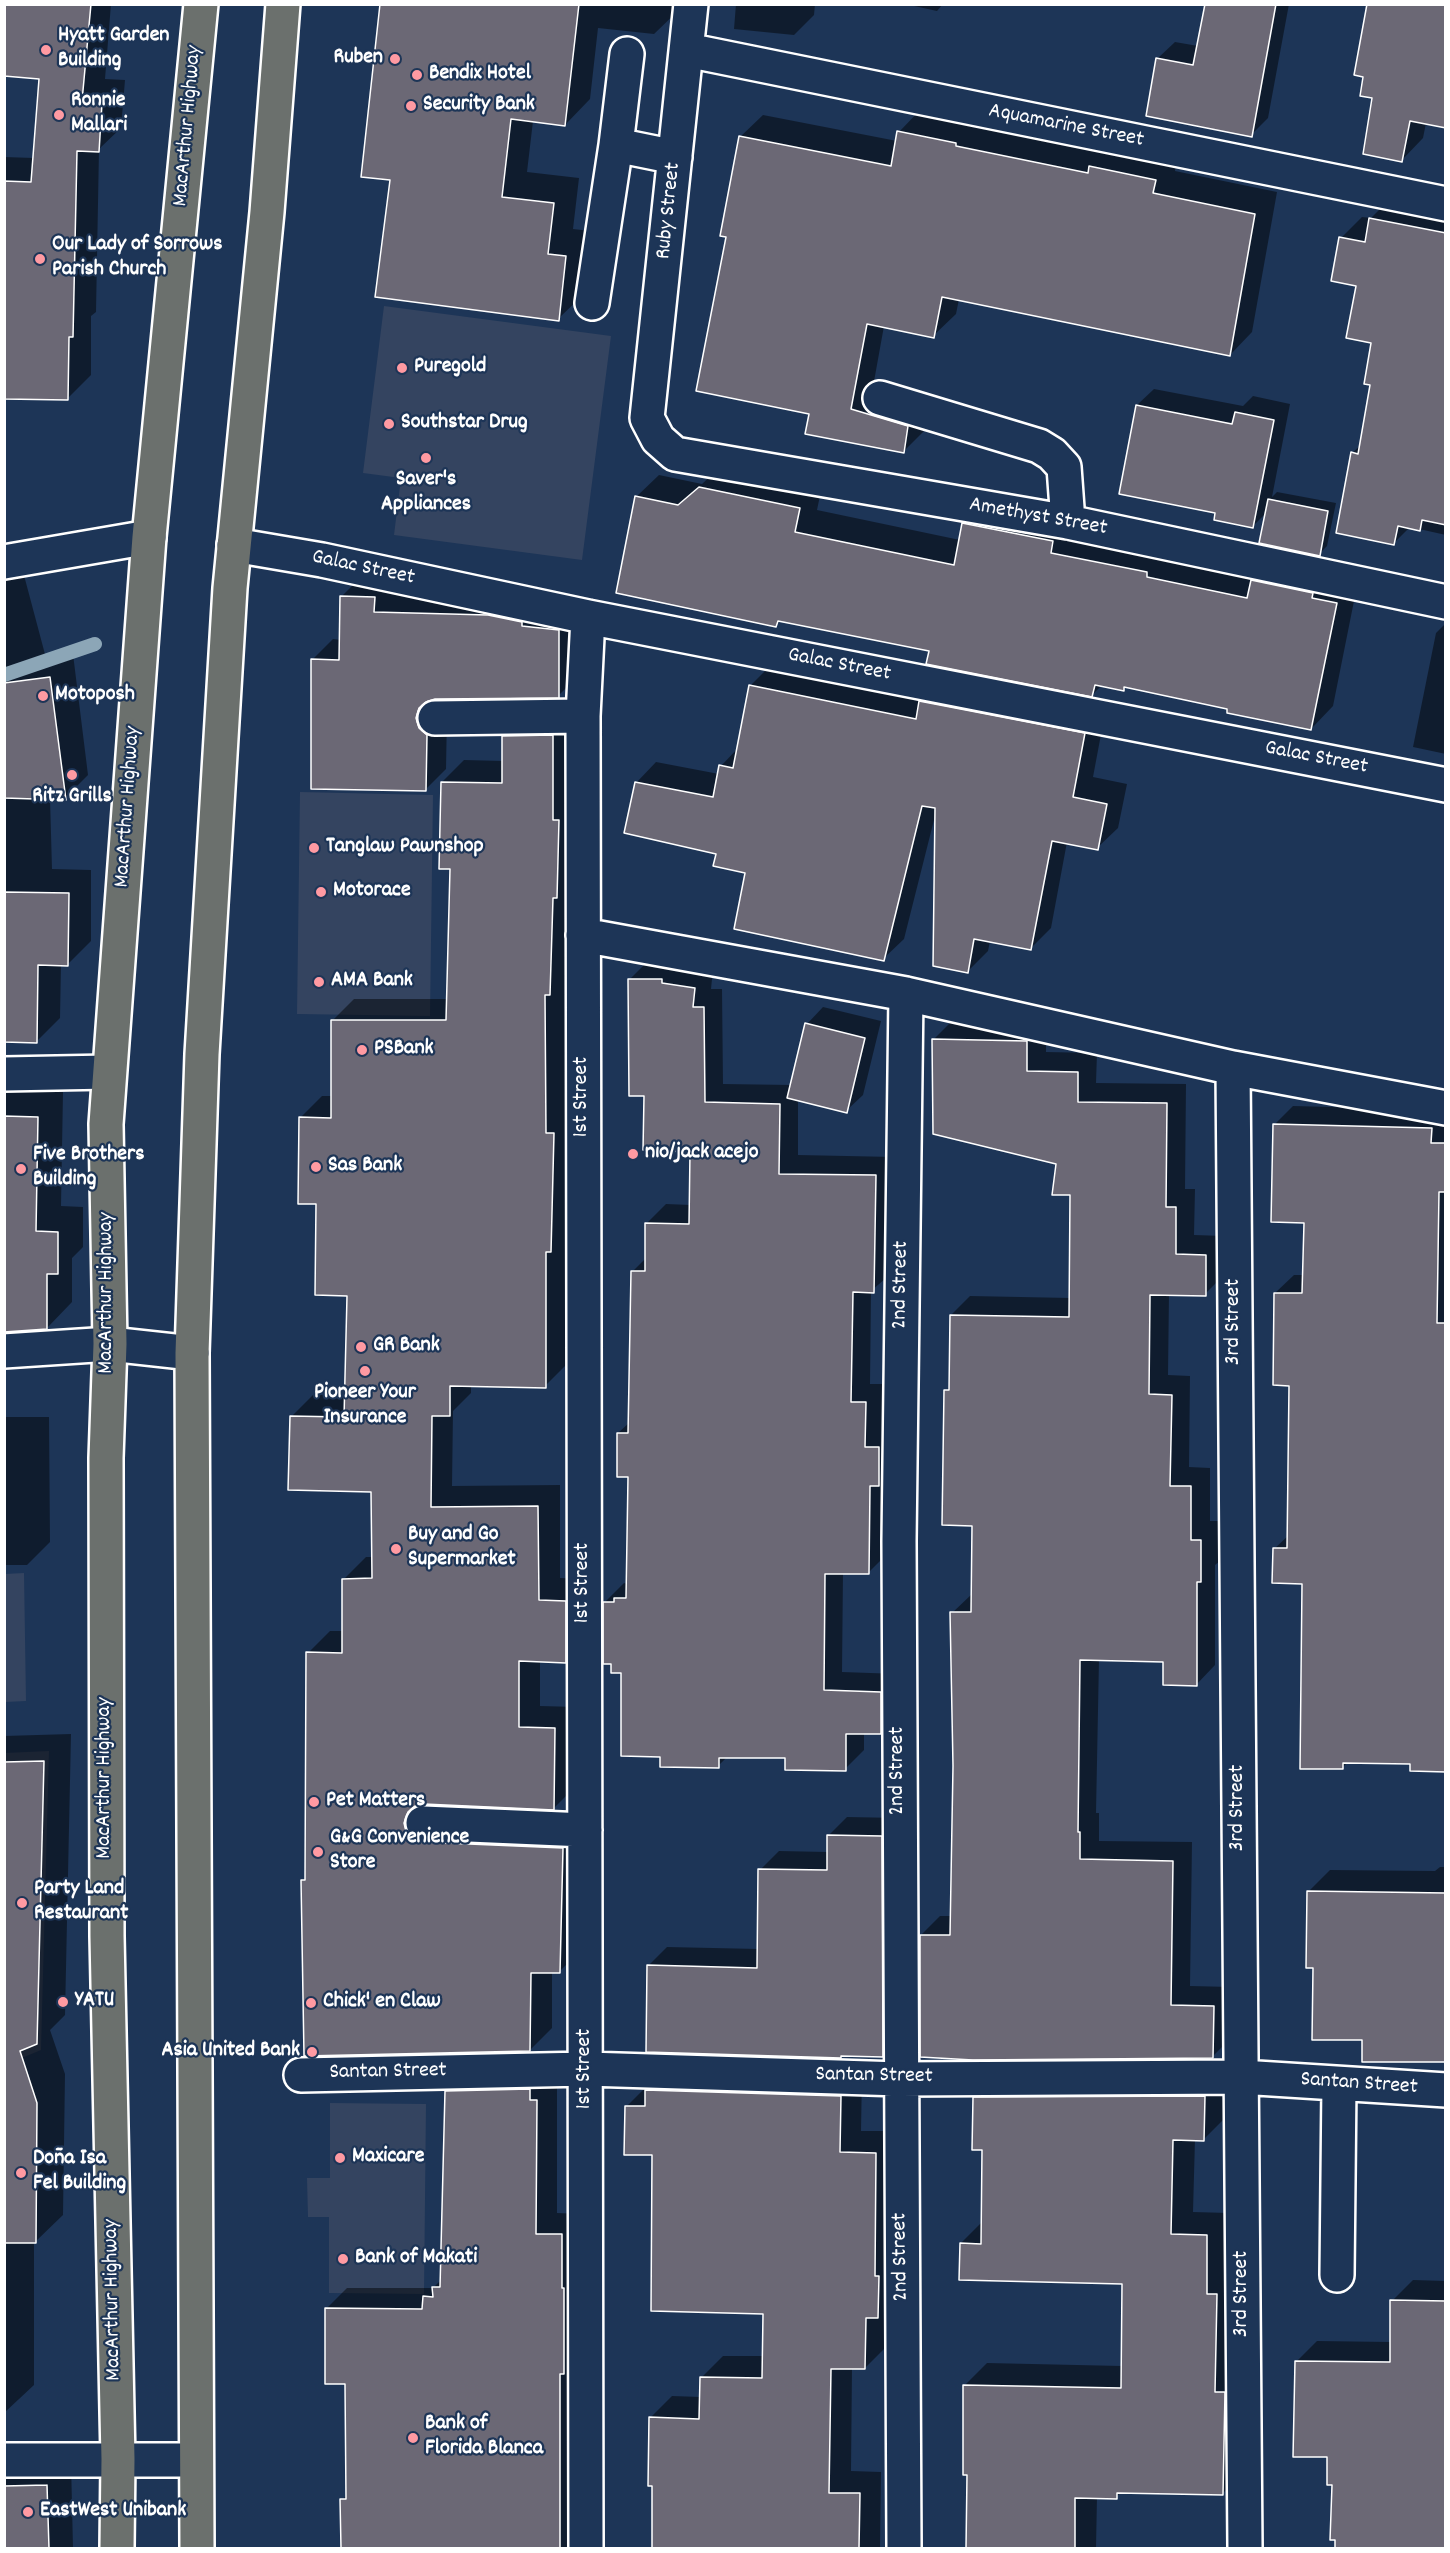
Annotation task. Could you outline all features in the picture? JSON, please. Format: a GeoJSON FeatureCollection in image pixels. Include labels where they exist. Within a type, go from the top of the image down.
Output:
{"type":"FeatureCollection","features":[{"type":"Feature","properties":{"kind":"highway","name":"MacArthur Highway"},"geometry":{"type":"LineString","coordinates":[[117,2548],[118,2459],[107,1936],[106,1458],[110,1344],[106,1124],[149,537],[201,4]]}},
{"type":"Feature","properties":{"kind":"highway"},"geometry":{"type":"LineString","coordinates":[[197,2548],[192,1353],[202,1054],[234,545],[267,212],[284,4]]}},
{"type":"Feature","properties":{"kind":"street","name":"Ruby Street"},"geometry":{"type":"LineString","coordinates":[[647,418],[691,4]]}},
{"type":"Feature","properties":{"kind":"street","name":"Aquamarine Street"},"geometry":{"type":"LineString","coordinates":[[687,50],[1446,204]]}},
{"type":"Feature","properties":{"kind":"street"},"geometry":{"type":"LineString","coordinates":[[592,303],[627,54]]}},
{"type":"Feature","properties":{"kind":"street"},"geometry":{"type":"LineString","coordinates":[[616,145],[675,157]]}},
{"type":"Feature","properties":{"kind":"street"},"geometry":{"type":"LineString","coordinates":[[880,398],[1039,446],[1052,454],[1064,467],[1068,522]]}},
{"type":"Feature","properties":{"kind":"street","name":"Amethyst Street"},"geometry":{"type":"LineString","coordinates":[[647,418],[658,439],[675,454],[1068,522],[1446,602]]}},
{"type":"Feature","properties":{"kind":"street"},"geometry":{"type":"LineString","coordinates":[[4,562],[149,537]]}},
{"type":"Feature","properties":{"kind":"street","name":"Galac Street"},"geometry":{"type":"LineString","coordinates":[[234,545],[322,560],[588,617],[1446,785]]}},
{"type":"Feature","properties":{"kind":"street","name":"1st Street"},"geometry":{"type":"LineString","coordinates":[[586,2548],[583,716],[588,617]]}},
{"type":"Feature","properties":{"kind":"street"},"geometry":{"type":"LineString","coordinates":[[435,718],[583,716]]}},
{"type":"Feature","properties":{"kind":"street"},"geometry":{"type":"LineString","coordinates":[[583,935],[906,993],[1233,1068],[1446,1108]]}},
{"type":"Feature","properties":{"kind":"street","name":"2nd Street"},"geometry":{"type":"LineString","coordinates":[[904,2548],[899,1541],[906,993]]}},
{"type":"Feature","properties":{"kind":"street","name":"3rd Street"},"geometry":{"type":"LineString","coordinates":[[1233,1068],[1245,2548]]}},
{"type":"Feature","properties":{"kind":"street"},"geometry":{"type":"LineString","coordinates":[[4,1074],[109,1072]]}},
{"type":"Feature","properties":{"kind":"street"},"geometry":{"type":"LineString","coordinates":[[4,1351],[110,1344],[192,1353]]}},
{"type":"Feature","properties":{"kind":"street"},"geometry":{"type":"LineString","coordinates":[[423,1823],[585,1830]]}},
{"type":"Feature","properties":{"kind":"street","name":"Santan Street"},"geometry":{"type":"LineString","coordinates":[[301,2075],[587,2069],[900,2079],[1241,2077],[1446,2090]]}},
{"type":"Feature","properties":{"kind":"street"},"geometry":{"type":"LineString","coordinates":[[1337,2275],[1339,2084]]}},
{"type":"Feature","properties":{"kind":"street"},"geometry":{"type":"LineString","coordinates":[[4,2460],[196,2460]]}},
{"type":"Feature","properties":{"kind":"shaded area"},"geometry":{"type":"Polygon","coordinates":[[[384,306],[611,336],[582,560],[394,535],[401,478],[363,473],[384,306]]]}},
{"type":"Feature","properties":{"kind":"shaded area"},"geometry":{"type":"Polygon","coordinates":[[[300,792],[433,795],[430,1016],[297,1014],[300,792]]]}},
{"type":"Feature","properties":{"kind":"shaded area"},"geometry":{"type":"Polygon","coordinates":[[[24,1573],[26,1701],[5,1702],[5,1574],[24,1573]]]}},
{"type":"Feature","properties":{"kind":"shaded area","name":"Party Land Restaurant"},"geometry":{"type":"Polygon","coordinates":[[[49,1751],[41,2050],[5,2065],[4,1753],[49,1751]]]}},
{"type":"Feature","properties":{"kind":"shaded area"},"geometry":{"type":"Polygon","coordinates":[[[330,2103],[426,2104],[424,2294],[329,2293],[329,2217],[308,2217],[307,2178],[330,2178],[330,2103]]]}},
{"type":"Feature","properties":{"kind":"building"},"geometry":{"type":"Polygon","coordinates":[[[4,4],[91,4],[82,101],[102,103],[99,152],[77,151],[73,337],[69,337],[68,400],[4,399],[4,181],[31,182],[39,79],[4,76],[4,4]]]}},
{"type":"Feature","properties":{"kind":"building"},"geometry":{"type":"Polygon","coordinates":[[[380,4],[579,4],[565,126],[511,119],[502,197],[554,203],[548,254],[566,256],[559,321],[375,297],[390,180],[361,177],[380,4]]]}},
{"type":"Feature","properties":{"kind":"building"},"geometry":{"type":"Polygon","coordinates":[[[1205,4],[1276,4],[1252,137],[1146,116],[1156,58],[1193,65],[1205,4]]]}},
{"type":"Feature","properties":{"kind":"building"},"geometry":{"type":"Polygon","coordinates":[[[1367,4],[1446,4],[1446,128],[1410,121],[1402,162],[1363,154],[1372,98],[1360,96],[1363,77],[1354,75],[1367,4]]]}},
{"type":"Feature","properties":{"kind":"building"},"geometry":{"type":"Polygon","coordinates":[[[897,131],[956,143],[956,146],[1088,173],[1089,166],[1156,180],[1153,193],[1255,214],[1230,356],[942,297],[934,338],[867,324],[851,409],[908,426],[904,453],[805,434],[809,414],[696,391],[726,237],[720,236],[739,136],[891,166],[897,131]]]}},
{"type":"Feature","properties":{"kind":"building"},"geometry":{"type":"Polygon","coordinates":[[[1369,218],[1446,233],[1446,525],[1422,520],[1420,531],[1398,526],[1394,545],[1336,533],[1351,452],[1358,454],[1370,385],[1364,384],[1371,343],[1346,338],[1356,286],[1331,281],[1339,237],[1365,242],[1369,218]]]}},
{"type":"Feature","properties":{"kind":"building"},"geometry":{"type":"Polygon","coordinates":[[[1136,405],[1232,424],[1235,412],[1274,420],[1253,528],[1214,520],[1215,513],[1119,494],[1136,405]]]}},
{"type":"Feature","properties":{"kind":"building"},"geometry":{"type":"Polygon","coordinates":[[[699,487],[800,508],[795,532],[954,565],[962,523],[1053,541],[1051,553],[1147,572],[1147,577],[1247,598],[1251,580],[1313,593],[1312,598],[1337,603],[1311,730],[1227,713],[1227,709],[1124,687],[1124,691],[1095,685],[1092,697],[926,664],[929,651],[778,621],[776,627],[616,593],[635,496],[678,505],[699,487]]]}},
{"type":"Feature","properties":{"kind":"building"},"geometry":{"type":"Polygon","coordinates":[[[1268,499],[1328,511],[1320,556],[1259,543],[1268,499]]]}},
{"type":"Feature","properties":{"kind":"building"},"geometry":{"type":"Polygon","coordinates":[[[340,596],[375,597],[374,612],[488,615],[522,622],[522,626],[559,630],[559,698],[435,699],[426,702],[419,708],[416,718],[419,728],[427,735],[426,791],[311,789],[311,659],[339,660],[340,596]]]}},
{"type":"Feature","properties":{"kind":"building"},"geometry":{"type":"Polygon","coordinates":[[[50,677],[66,800],[4,798],[4,683],[50,677]]]}},
{"type":"Feature","properties":{"kind":"building"},"geometry":{"type":"Polygon","coordinates":[[[749,685],[916,719],[919,701],[1085,733],[1073,797],[1107,804],[1098,850],[1052,841],[1031,950],[974,939],[968,973],[933,966],[935,808],[922,806],[884,961],[734,929],[745,873],[713,866],[716,854],[624,833],[635,782],[713,797],[719,765],[733,768],[749,685]]]}},
{"type":"Feature","properties":{"kind":"building"},"geometry":{"type":"Polygon","coordinates":[[[553,735],[553,820],[559,820],[557,898],[553,898],[550,995],[545,995],[546,1133],[554,1133],[551,1252],[546,1252],[546,1388],[450,1386],[450,1416],[432,1416],[431,1507],[538,1506],[539,1600],[566,1601],[566,1663],[519,1661],[519,1727],[555,1728],[554,1810],[424,1804],[415,1806],[408,1812],[404,1823],[406,1831],[412,1838],[422,1842],[563,1848],[560,1973],[531,1973],[530,2051],[304,2056],[301,1880],[305,1880],[306,1652],[342,1653],[342,1579],[372,1578],[371,1492],[288,1490],[290,1416],[344,1417],[347,1296],[315,1295],[316,1204],[298,1204],[299,1117],[331,1118],[331,1020],[446,1020],[450,869],[439,869],[441,782],[502,783],[502,736],[553,735]]]}},
{"type":"Feature","properties":{"kind":"building"},"geometry":{"type":"Polygon","coordinates":[[[4,892],[69,893],[68,966],[38,965],[37,1043],[4,1042],[4,892]]]}},
{"type":"Feature","properties":{"kind":"building"},"geometry":{"type":"Polygon","coordinates":[[[628,979],[662,979],[662,983],[695,988],[693,1007],[704,1007],[705,1102],[780,1104],[779,1174],[876,1175],[874,1293],[853,1292],[851,1402],[866,1402],[865,1447],[879,1447],[879,1486],[870,1486],[869,1574],[825,1574],[824,1690],[881,1692],[881,1734],[846,1734],[846,1771],[785,1770],[785,1758],[719,1758],[719,1768],[660,1767],[660,1757],[621,1756],[621,1673],[611,1673],[611,1664],[603,1664],[603,1602],[614,1602],[614,1598],[626,1598],[628,1477],[617,1477],[617,1433],[628,1433],[631,1271],[645,1271],[645,1223],[689,1224],[690,1152],[643,1150],[644,1096],[629,1096],[628,979]]]}},
{"type":"Feature","properties":{"kind":"building"},"geometry":{"type":"Polygon","coordinates":[[[805,1023],[865,1038],[847,1113],[787,1098],[805,1023]]]}},
{"type":"Feature","properties":{"kind":"building"},"geometry":{"type":"Polygon","coordinates":[[[932,1039],[1027,1041],[1027,1071],[1078,1072],[1078,1102],[1167,1103],[1166,1207],[1176,1207],[1176,1254],[1206,1255],[1206,1296],[1150,1295],[1149,1394],[1172,1395],[1170,1486],[1191,1486],[1191,1540],[1201,1540],[1201,1582],[1197,1582],[1197,1686],[1163,1685],[1163,1662],[1080,1660],[1078,1832],[1080,1832],[1080,1859],[1173,1861],[1171,2005],[1214,2006],[1213,2058],[973,2060],[920,2057],[920,1935],[950,1935],[953,1766],[950,1612],[971,1612],[972,1526],[942,1525],[944,1390],[949,1390],[950,1315],[1069,1317],[1070,1195],[1052,1195],[1056,1164],[933,1134],[932,1039]]]}},
{"type":"Feature","properties":{"kind":"building"},"geometry":{"type":"Polygon","coordinates":[[[4,1116],[38,1117],[36,1231],[58,1232],[58,1274],[47,1274],[47,1329],[4,1332],[4,1116]]]}},
{"type":"Feature","properties":{"kind":"building"},"geometry":{"type":"Polygon","coordinates":[[[1273,1124],[1432,1128],[1431,1143],[1446,1143],[1446,1192],[1439,1192],[1437,1323],[1446,1323],[1446,1772],[1410,1771],[1410,1764],[1343,1763],[1343,1769],[1300,1769],[1302,1584],[1272,1583],[1273,1548],[1287,1548],[1289,1386],[1273,1385],[1274,1293],[1302,1293],[1304,1223],[1271,1222],[1273,1124]]]}},
{"type":"Feature","properties":{"kind":"building","name":"Party Land Restaurant"},"geometry":{"type":"Polygon","coordinates":[[[44,1761],[37,2044],[20,2051],[37,2103],[36,2243],[4,2243],[4,1762],[44,1761]]]}},
{"type":"Feature","properties":{"kind":"building"},"geometry":{"type":"Polygon","coordinates":[[[827,1835],[882,1836],[883,2057],[841,2056],[841,2058],[646,2052],[647,1965],[757,1968],[758,1869],[827,1870],[827,1835]]]}},
{"type":"Feature","properties":{"kind":"building"},"geometry":{"type":"Polygon","coordinates":[[[1307,1891],[1446,1893],[1446,2062],[1362,2062],[1362,2040],[1312,2040],[1313,1968],[1306,1968],[1307,1891]]]}},
{"type":"Feature","properties":{"kind":"building"},"geometry":{"type":"Polygon","coordinates":[[[530,2089],[530,2100],[537,2100],[536,2234],[562,2234],[564,2374],[560,2374],[560,2548],[341,2548],[340,2499],[346,2499],[345,2384],[325,2384],[325,2308],[422,2309],[423,2296],[433,2297],[432,2287],[440,2287],[445,2091],[530,2089]]]}},
{"type":"Feature","properties":{"kind":"building"},"geometry":{"type":"Polygon","coordinates":[[[645,2090],[841,2096],[840,2152],[876,2153],[875,2276],[879,2276],[878,2318],[866,2318],[865,2369],[831,2369],[829,2493],[860,2493],[859,2548],[652,2548],[652,2486],[648,2486],[649,2417],[699,2419],[700,2377],[762,2378],[763,2314],[651,2311],[652,2155],[624,2155],[625,2106],[645,2106],[645,2090]]]}},
{"type":"Feature","properties":{"kind":"building"},"geometry":{"type":"Polygon","coordinates":[[[1205,2096],[1204,2141],[1173,2140],[1171,2234],[1207,2235],[1207,2294],[1217,2294],[1215,2392],[1225,2392],[1223,2495],[1117,2493],[1117,2499],[1075,2498],[1075,2548],[966,2548],[967,2475],[963,2475],[963,2385],[1121,2388],[1122,2284],[959,2280],[960,2243],[981,2244],[982,2150],[972,2150],[973,2097],[1205,2096]]]}},
{"type":"Feature","properties":{"kind":"building"},"geometry":{"type":"Polygon","coordinates":[[[1390,2300],[1446,2301],[1446,2548],[1335,2548],[1335,2540],[1330,2540],[1332,2485],[1327,2485],[1327,2457],[1293,2457],[1295,2361],[1390,2362],[1390,2300]]]}},
{"type":"Feature","properties":{"kind":"building"},"geometry":{"type":"Polygon","coordinates":[[[47,2485],[49,2548],[4,2548],[4,2486],[47,2485]]]}},
{"type":"Feature","properties":{"kind":"waterway"},"geometry":{"type":"LineString","coordinates":[[4,675],[95,644]]}},
{"type":"Feature","properties":{"kind":"place","name":"Hyatt Garden Building"},"geometry":{"type":"Point","coordinates":[46,50]}},
{"type":"Feature","properties":{"kind":"place","name":"Ruben"},"geometry":{"type":"Point","coordinates":[395,59]}},
{"type":"Feature","properties":{"kind":"place","name":"Bendix Hotel"},"geometry":{"type":"Point","coordinates":[417,75]}},
{"type":"Feature","properties":{"kind":"place","name":"Security Bank"},"geometry":{"type":"Point","coordinates":[411,106]}},
{"type":"Feature","properties":{"kind":"place","name":"Ronnie Mallari"},"geometry":{"type":"Point","coordinates":[59,115]}},
{"type":"Feature","properties":{"kind":"place","name":"Our Lady of Sorrows Parish Church"},"geometry":{"type":"Point","coordinates":[40,259]}},
{"type":"Feature","properties":{"kind":"place","name":"Puregold"},"geometry":{"type":"Point","coordinates":[402,368]}},
{"type":"Feature","properties":{"kind":"place","name":"Southstar Drug"},"geometry":{"type":"Point","coordinates":[389,424]}},
{"type":"Feature","properties":{"kind":"place","name":"Saver's Appliances"},"geometry":{"type":"Point","coordinates":[426,458]}},
{"type":"Feature","properties":{"kind":"place","name":"Motoposh"},"geometry":{"type":"Point","coordinates":[43,696]}},
{"type":"Feature","properties":{"kind":"place","name":"Ritz Grills"},"geometry":{"type":"Point","coordinates":[72,775]}},
{"type":"Feature","properties":{"kind":"place","name":"Tanglaw Pawnshop"},"geometry":{"type":"Point","coordinates":[314,848]}},
{"type":"Feature","properties":{"kind":"place","name":"Motorace"},"geometry":{"type":"Point","coordinates":[321,892]}},
{"type":"Feature","properties":{"kind":"place","name":"AMA Bank"},"geometry":{"type":"Point","coordinates":[319,982]}},
{"type":"Feature","properties":{"kind":"place","name":"PSBank"},"geometry":{"type":"Point","coordinates":[362,1050]}},
{"type":"Feature","properties":{"kind":"place","name":"nio/jack acejo"},"geometry":{"type":"Point","coordinates":[633,1154]}},
{"type":"Feature","properties":{"kind":"place","name":"Sas Bank"},"geometry":{"type":"Point","coordinates":[316,1167]}},
{"type":"Feature","properties":{"kind":"place","name":"Five Brothers Building"},"geometry":{"type":"Point","coordinates":[21,1169]}},
{"type":"Feature","properties":{"kind":"place","name":"GR Bank"},"geometry":{"type":"Point","coordinates":[361,1347]}},
{"type":"Feature","properties":{"kind":"place","name":"Pioneer Your Insurance"},"geometry":{"type":"Point","coordinates":[365,1371]}},
{"type":"Feature","properties":{"kind":"place","name":"Buy and Go Supermarket"},"geometry":{"type":"Point","coordinates":[396,1549]}},
{"type":"Feature","properties":{"kind":"place","name":"Pet Matters"},"geometry":{"type":"Point","coordinates":[314,1802]}},
{"type":"Feature","properties":{"kind":"place","name":"G&G Convenience Store"},"geometry":{"type":"Point","coordinates":[318,1852]}},
{"type":"Feature","properties":{"kind":"place","name":"Party Land Restaurant"},"geometry":{"type":"Point","coordinates":[22,1903]}},
{"type":"Feature","properties":{"kind":"place","name":"YATU"},"geometry":{"type":"Point","coordinates":[63,2002]}},
{"type":"Feature","properties":{"kind":"place","name":"Chick' en Claw"},"geometry":{"type":"Point","coordinates":[311,2003]}},
{"type":"Feature","properties":{"kind":"place","name":"Asia United Bank"},"geometry":{"type":"Point","coordinates":[312,2052]}},
{"type":"Feature","properties":{"kind":"place","name":"Maxicare"},"geometry":{"type":"Point","coordinates":[340,2158]}},
{"type":"Feature","properties":{"kind":"place","name":"Doña Isa Fel Building"},"geometry":{"type":"Point","coordinates":[21,2173]}},
{"type":"Feature","properties":{"kind":"place","name":"Bank of Makati"},"geometry":{"type":"Point","coordinates":[343,2259]}},
{"type":"Feature","properties":{"kind":"place","name":"Bank of Florida Blanca"},"geometry":{"type":"Point","coordinates":[413,2438]}},
{"type":"Feature","properties":{"kind":"place","name":"EastWest Unibank"},"geometry":{"type":"Point","coordinates":[28,2512]}}]}
